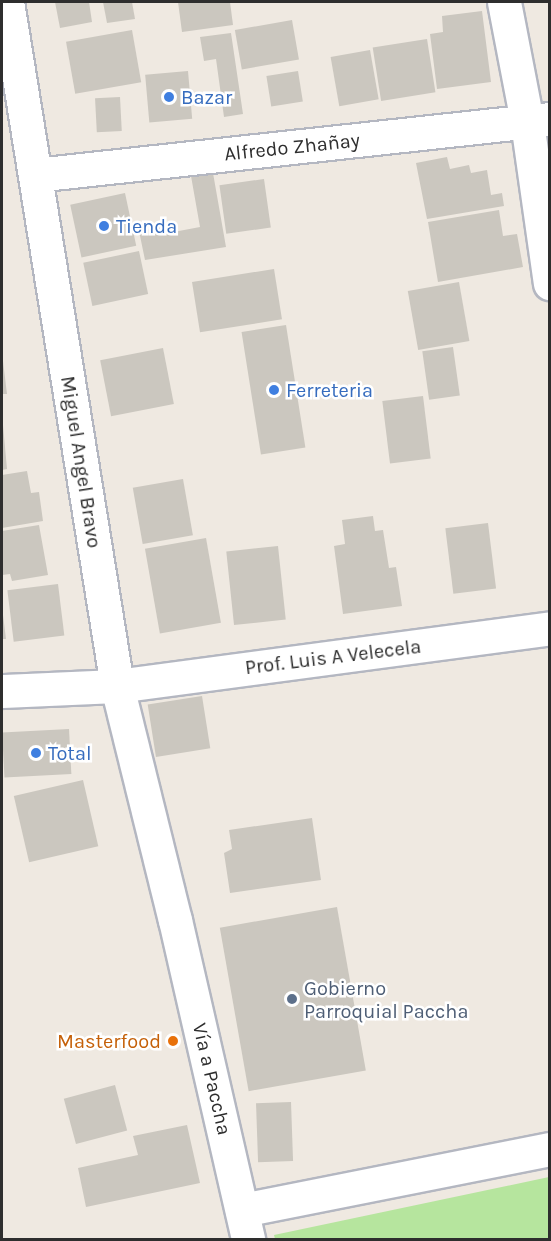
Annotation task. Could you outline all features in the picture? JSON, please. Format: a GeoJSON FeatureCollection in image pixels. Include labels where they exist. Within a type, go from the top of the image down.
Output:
{"type":"FeatureCollection","features":[{"type":"Feature","properties":{"kind":"street","name":"Miguel Angel Bravo"},"geometry":{"type":"LineString","coordinates":[[7,2],[117,686],[175,920]]}},
{"type":"Feature","properties":{"kind":"street"},"geometry":{"type":"LineString","coordinates":[[504,2],[538,121],[549,283]]}},
{"type":"Feature","properties":{"kind":"street","name":"Alfredo Zhañay"},"geometry":{"type":"LineString","coordinates":[[35,176],[538,121]]}},
{"type":"Feature","properties":{"kind":"street","name":"Prof. Luis A Velecela"},"geometry":{"type":"LineString","coordinates":[[117,686],[549,628]]}},
{"type":"Feature","properties":{"kind":"street"},"geometry":{"type":"LineString","coordinates":[[2,691],[117,686]]}},
{"type":"Feature","properties":{"kind":"street","name":"Vía a Paccha"},"geometry":{"type":"LineString","coordinates":[[175,920],[245,1225]]}},
{"type":"Feature","properties":{"kind":"street"},"geometry":{"type":"LineString","coordinates":[[245,1225],[549,1149]]}},
{"type":"Feature","properties":{"kind":"green space"},"geometry":{"type":"Polygon","coordinates":[[[549,1177],[549,1239],[275,1239],[274,1235],[549,1177]]]}},
{"type":"Feature","properties":{"kind":"building"},"geometry":{"type":"Polygon","coordinates":[[[55,2],[89,2],[92,22],[60,28],[55,2]]]}},
{"type":"Feature","properties":{"kind":"building"},"geometry":{"type":"Polygon","coordinates":[[[103,2],[132,2],[135,19],[107,23],[103,2]]]}},
{"type":"Feature","properties":{"kind":"building"},"geometry":{"type":"Polygon","coordinates":[[[178,2],[230,2],[233,25],[182,32],[178,2]]]}},
{"type":"Feature","properties":{"kind":"building"},"geometry":{"type":"Polygon","coordinates":[[[482,11],[491,82],[437,89],[430,34],[443,32],[442,16],[482,11]]]}},
{"type":"Feature","properties":{"kind":"building"},"geometry":{"type":"Polygon","coordinates":[[[292,20],[299,59],[242,69],[235,30],[292,20]]]}},
{"type":"Feature","properties":{"kind":"building"},"geometry":{"type":"Polygon","coordinates":[[[132,30],[141,82],[75,94],[66,42],[132,30]]]}},
{"type":"Feature","properties":{"kind":"building"},"geometry":{"type":"Polygon","coordinates":[[[231,33],[243,114],[224,117],[216,59],[204,61],[200,37],[231,33]]]}},
{"type":"Feature","properties":{"kind":"building"},"geometry":{"type":"Polygon","coordinates":[[[427,39],[435,92],[381,101],[373,48],[427,39]]]}},
{"type":"Feature","properties":{"kind":"building"},"geometry":{"type":"Polygon","coordinates":[[[370,50],[379,99],[339,106],[331,57],[370,50]]]}},
{"type":"Feature","properties":{"kind":"building","name":"Bazar"},"geometry":{"type":"Polygon","coordinates":[[[188,71],[192,119],[149,123],[145,75],[188,71]]]}},
{"type":"Feature","properties":{"kind":"building"},"geometry":{"type":"Polygon","coordinates":[[[298,71],[303,102],[271,107],[266,76],[298,71]]]}},
{"type":"Feature","properties":{"kind":"building"},"geometry":{"type":"Polygon","coordinates":[[[120,97],[122,131],[97,132],[95,98],[120,97]]]}},
{"type":"Feature","properties":{"kind":"building"},"geometry":{"type":"Polygon","coordinates":[[[447,157],[450,169],[469,165],[471,173],[487,170],[491,195],[502,193],[504,206],[427,219],[416,163],[447,157]]]}},
{"type":"Feature","properties":{"kind":"building"},"geometry":{"type":"Polygon","coordinates":[[[213,173],[226,247],[145,260],[139,231],[162,227],[163,234],[200,227],[191,176],[213,173]]]}},
{"type":"Feature","properties":{"kind":"building"},"geometry":{"type":"Polygon","coordinates":[[[264,179],[271,228],[226,234],[219,185],[264,179]]]}},
{"type":"Feature","properties":{"kind":"building","name":"Tienda"},"geometry":{"type":"Polygon","coordinates":[[[125,193],[136,246],[81,257],[70,205],[125,193]]]}},
{"type":"Feature","properties":{"kind":"building"},"geometry":{"type":"Polygon","coordinates":[[[499,210],[503,236],[517,234],[523,267],[438,282],[428,222],[499,210]]]}},
{"type":"Feature","properties":{"kind":"building"},"geometry":{"type":"Polygon","coordinates":[[[139,251],[148,294],[92,306],[83,263],[139,251]]]}},
{"type":"Feature","properties":{"kind":"building"},"geometry":{"type":"Polygon","coordinates":[[[274,269],[282,319],[200,332],[192,282],[274,269]]]}},
{"type":"Feature","properties":{"kind":"building"},"geometry":{"type":"Polygon","coordinates":[[[459,282],[469,341],[418,350],[408,291],[459,282]]]}},
{"type":"Feature","properties":{"kind":"building","name":"Ferreteria"},"geometry":{"type":"Polygon","coordinates":[[[286,325],[305,447],[261,455],[242,332],[286,325]]]}},
{"type":"Feature","properties":{"kind":"building"},"geometry":{"type":"Polygon","coordinates":[[[453,347],[460,396],[429,400],[422,351],[453,347]]]}},
{"type":"Feature","properties":{"kind":"building"},"geometry":{"type":"Polygon","coordinates":[[[163,348],[174,404],[111,416],[100,360],[163,348]]]}},
{"type":"Feature","properties":{"kind":"building"},"geometry":{"type":"Polygon","coordinates":[[[2,353],[7,394],[2,394],[2,353]]]}},
{"type":"Feature","properties":{"kind":"building"},"geometry":{"type":"Polygon","coordinates":[[[423,396],[431,459],[390,464],[382,401],[423,396]]]}},
{"type":"Feature","properties":{"kind":"building"},"geometry":{"type":"Polygon","coordinates":[[[2,414],[7,469],[2,470],[2,414]]]}},
{"type":"Feature","properties":{"kind":"building"},"geometry":{"type":"Polygon","coordinates":[[[27,471],[31,493],[39,492],[43,521],[2,528],[2,475],[27,471]]]}},
{"type":"Feature","properties":{"kind":"building"},"geometry":{"type":"Polygon","coordinates":[[[183,479],[193,535],[143,544],[133,488],[183,479]]]}},
{"type":"Feature","properties":{"kind":"building"},"geometry":{"type":"Polygon","coordinates":[[[373,516],[375,531],[383,530],[389,568],[396,567],[402,606],[343,614],[334,546],[345,544],[342,520],[373,516]]]}},
{"type":"Feature","properties":{"kind":"building"},"geometry":{"type":"Polygon","coordinates":[[[488,523],[496,589],[453,594],[445,528],[488,523]]]}},
{"type":"Feature","properties":{"kind":"building"},"geometry":{"type":"Polygon","coordinates":[[[39,525],[48,575],[12,581],[10,574],[2,575],[2,531],[39,525]]]}},
{"type":"Feature","properties":{"kind":"building"},"geometry":{"type":"Polygon","coordinates":[[[206,538],[221,623],[160,633],[145,549],[206,538]]]}},
{"type":"Feature","properties":{"kind":"building"},"geometry":{"type":"Polygon","coordinates":[[[278,546],[286,620],[234,625],[226,551],[278,546]]]}},
{"type":"Feature","properties":{"kind":"building"},"geometry":{"type":"Polygon","coordinates":[[[58,584],[64,636],[14,642],[7,590],[58,584]]]}},
{"type":"Feature","properties":{"kind":"building"},"geometry":{"type":"Polygon","coordinates":[[[2,607],[6,639],[2,639],[2,607]]]}},
{"type":"Feature","properties":{"kind":"building"},"geometry":{"type":"Polygon","coordinates":[[[202,696],[210,748],[156,757],[148,705],[202,696]]]}},
{"type":"Feature","properties":{"kind":"building","name":"Total"},"geometry":{"type":"Polygon","coordinates":[[[69,729],[71,774],[4,777],[2,733],[69,729]]]}},
{"type":"Feature","properties":{"kind":"building"},"geometry":{"type":"Polygon","coordinates":[[[83,780],[98,846],[29,862],[14,796],[83,780]]]}},
{"type":"Feature","properties":{"kind":"building"},"geometry":{"type":"Polygon","coordinates":[[[312,818],[321,880],[230,893],[224,853],[232,849],[229,830],[312,818]]]}},
{"type":"Feature","properties":{"kind":"building","name":"Gobierno Parroquial Paccha"},"geometry":{"type":"Polygon","coordinates":[[[337,907],[366,1070],[249,1091],[220,928],[337,907]]]}},
{"type":"Feature","properties":{"kind":"building"},"geometry":{"type":"Polygon","coordinates":[[[115,1085],[127,1130],[76,1144],[64,1099],[115,1085]]]}},
{"type":"Feature","properties":{"kind":"building"},"geometry":{"type":"Polygon","coordinates":[[[291,1102],[293,1161],[258,1162],[256,1103],[291,1102]]]}},
{"type":"Feature","properties":{"kind":"building"},"geometry":{"type":"Polygon","coordinates":[[[187,1125],[200,1183],[86,1207],[78,1168],[138,1155],[133,1136],[187,1125]]]}},
{"type":"Feature","properties":{"kind":"place","name":"Bazar"},"geometry":{"type":"Point","coordinates":[169,97]}},
{"type":"Feature","properties":{"kind":"place","name":"Tienda"},"geometry":{"type":"Point","coordinates":[104,226]}},
{"type":"Feature","properties":{"kind":"place","name":"Ferreteria"},"geometry":{"type":"Point","coordinates":[274,390]}},
{"type":"Feature","properties":{"kind":"place","name":"Total"},"geometry":{"type":"Point","coordinates":[36,753]}},
{"type":"Feature","properties":{"kind":"place","name":"Gobierno Parroquial Paccha"},"geometry":{"type":"Point","coordinates":[292,999]}},
{"type":"Feature","properties":{"kind":"place","name":"Masterfood"},"geometry":{"type":"Point","coordinates":[173,1041]}}]}
